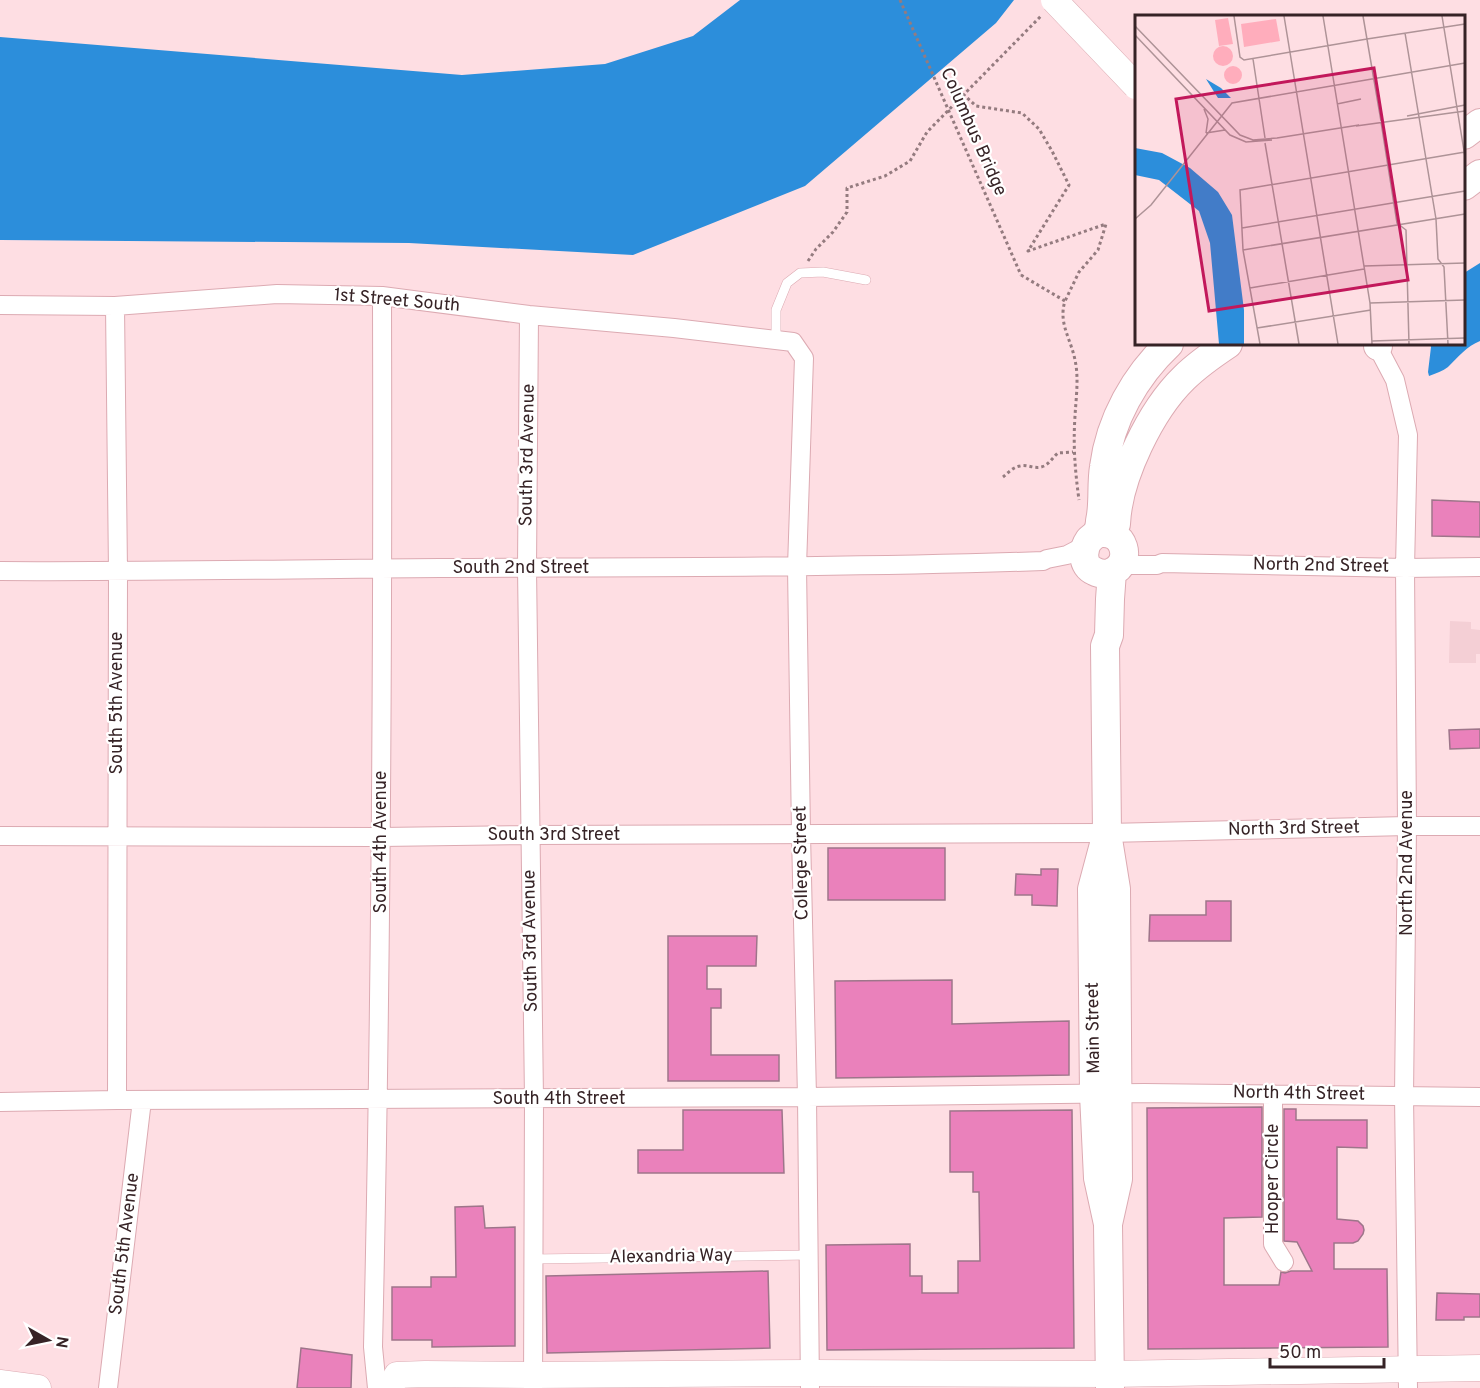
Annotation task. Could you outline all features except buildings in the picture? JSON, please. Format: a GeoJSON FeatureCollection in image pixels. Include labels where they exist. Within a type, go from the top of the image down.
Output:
{"type":"FeatureCollection","features":[{"type":"Feature","properties":{"kind":"main road"},"geometry":{"type":"LineString","coordinates":[[1465,134],[1480,123]]}},
{"type":"Feature","properties":{"kind":"main road"},"geometry":{"type":"LineString","coordinates":[[1465,185],[1480,174]]}},
{"type":"Feature","properties":{"kind":"main road","name":"Main Street"},"geometry":{"type":"LineString","coordinates":[[1104,554],[1100,522],[1106,451],[1119,414],[1139,378],[1168,345]]}},
{"type":"Feature","properties":{"kind":"main road","name":"Main Street"},"geometry":{"type":"LineString","coordinates":[[1110,1381],[1108,1224],[1098,1178],[1107,1094],[1092,889],[1107,833],[1105,646],[1099,635],[1096,594],[1123,483],[1137,448],[1165,400],[1184,378],[1227,345]]}},
{"type":"Feature","properties":{"kind":"street"},"geometry":{"type":"LineString","coordinates":[[1048,8],[1135,84]]}},
{"type":"Feature","properties":{"kind":"street","name":"1st Street South"},"geometry":{"type":"LineString","coordinates":[[0,304],[115,306],[277,294],[382,296],[529,315],[785,341]]}},
{"type":"Feature","properties":{"kind":"street","name":"South 4th Avenue"},"geometry":{"type":"LineString","coordinates":[[376,1388],[374,1347],[381,837],[382,296]]}},
{"type":"Feature","properties":{"kind":"street","name":"South 5th Avenue"},"geometry":{"type":"LineString","coordinates":[[115,306],[118,572],[117,1100]]}},
{"type":"Feature","properties":{"kind":"street","name":"South 3rd Avenue"},"geometry":{"type":"LineString","coordinates":[[529,315],[527,568],[534,1099],[532,1381]]}},
{"type":"Feature","properties":{"kind":"street","name":"College Street"},"geometry":{"type":"LineString","coordinates":[[785,341],[804,358],[797,567],[810,1381]]}},
{"type":"Feature","properties":{"kind":"street","name":"North 2nd Avenue"},"geometry":{"type":"LineString","coordinates":[[1378,345],[1395,380],[1408,435],[1405,568],[1407,826],[1404,1096],[1408,1378]]}},
{"type":"Feature","properties":{"kind":"street","name":"South 2nd Street"},"geometry":{"type":"LineString","coordinates":[[0,571],[797,567],[1043,561],[1067,555],[1104,554]]}},
{"type":"Feature","properties":{"kind":"street","name":"North 2nd Street"},"geometry":{"type":"LineString","coordinates":[[1104,554],[1157,565],[1162,563],[1405,568],[1480,567]]}},
{"type":"Feature","properties":{"kind":"street","name":"North 3rd Street"},"geometry":{"type":"LineString","coordinates":[[1107,833],[1480,826]]}},
{"type":"Feature","properties":{"kind":"street","name":"South 3rd Street"},"geometry":{"type":"LineString","coordinates":[[0,836],[381,837],[1107,833]]}},
{"type":"Feature","properties":{"kind":"street","name":"North 4th Street"},"geometry":{"type":"LineString","coordinates":[[1107,1094],[1480,1097]]}},
{"type":"Feature","properties":{"kind":"street","name":"South 4th Street"},"geometry":{"type":"LineString","coordinates":[[0,1102],[1107,1094]]}},
{"type":"Feature","properties":{"kind":"street","name":"Hooper Circle"},"geometry":{"type":"LineString","coordinates":[[1273,1094],[1273,1244],[1284,1262]]}},
{"type":"Feature","properties":{"kind":"street","name":"South 5th Avenue"},"geometry":{"type":"LineString","coordinates":[[108,1388],[142,1100]]}},
{"type":"Feature","properties":{"kind":"street"},"geometry":{"type":"LineString","coordinates":[[390,1388],[398,1376],[425,1374],[532,1381],[1110,1381],[1408,1378],[1480,1368]]}},
{"type":"Feature","properties":{"kind":"street"},"geometry":{"type":"LineString","coordinates":[[0,1383],[38,1388]]}},
{"type":"Feature","properties":{"kind":"lane"},"geometry":{"type":"LineString","coordinates":[[785,341],[776,310],[787,283],[800,273],[823,272],[866,280]]}},
{"type":"Feature","properties":{"kind":"lane","name":"Alexandria Way"},"geometry":{"type":"LineString","coordinates":[[533,1259],[808,1255]]}},
{"type":"Feature","properties":{"kind":"path","name":"Columbus Bridge"},"geometry":{"type":"LineString","coordinates":[[900,0],[1021,275],[1065,301]]}},
{"type":"Feature","properties":{"kind":"path"},"geometry":{"type":"LineString","coordinates":[[800,273],[816,249],[833,232],[847,212],[847,188],[885,176],[910,161],[927,132],[1048,8]]}},
{"type":"Feature","properties":{"kind":"path"},"geometry":{"type":"LineString","coordinates":[[963,94],[976,106],[1022,113],[1039,129],[1069,185],[1028,251],[1106,224],[1098,250],[1078,272],[1062,311],[1076,360],[1073,452],[1080,506]]}},
{"type":"Feature","properties":{"kind":"path"},"geometry":{"type":"LineString","coordinates":[[1003,477],[1016,467],[1042,467],[1058,453],[1073,452]]}},
{"type":"Feature","properties":{"kind":"shaded area"},"geometry":{"type":"Polygon","coordinates":[[[1450,621],[1471,622],[1471,629],[1480,630],[1480,654],[1476,654],[1476,663],[1449,663],[1450,621]]]}},
{"type":"Feature","properties":{"kind":"water"},"geometry":{"type":"Polygon","coordinates":[[[740,0],[1014,0],[996,23],[805,186],[633,255],[409,243],[0,240],[0,37],[462,75],[605,64],[693,36],[740,0]]]}},
{"type":"Feature","properties":{"kind":"water"},"geometry":{"type":"Polygon","coordinates":[[[1480,263],[1480,341],[1467,349],[1446,368],[1429,376],[1430,345],[1465,345],[1465,272],[1480,263]]]}}]}
